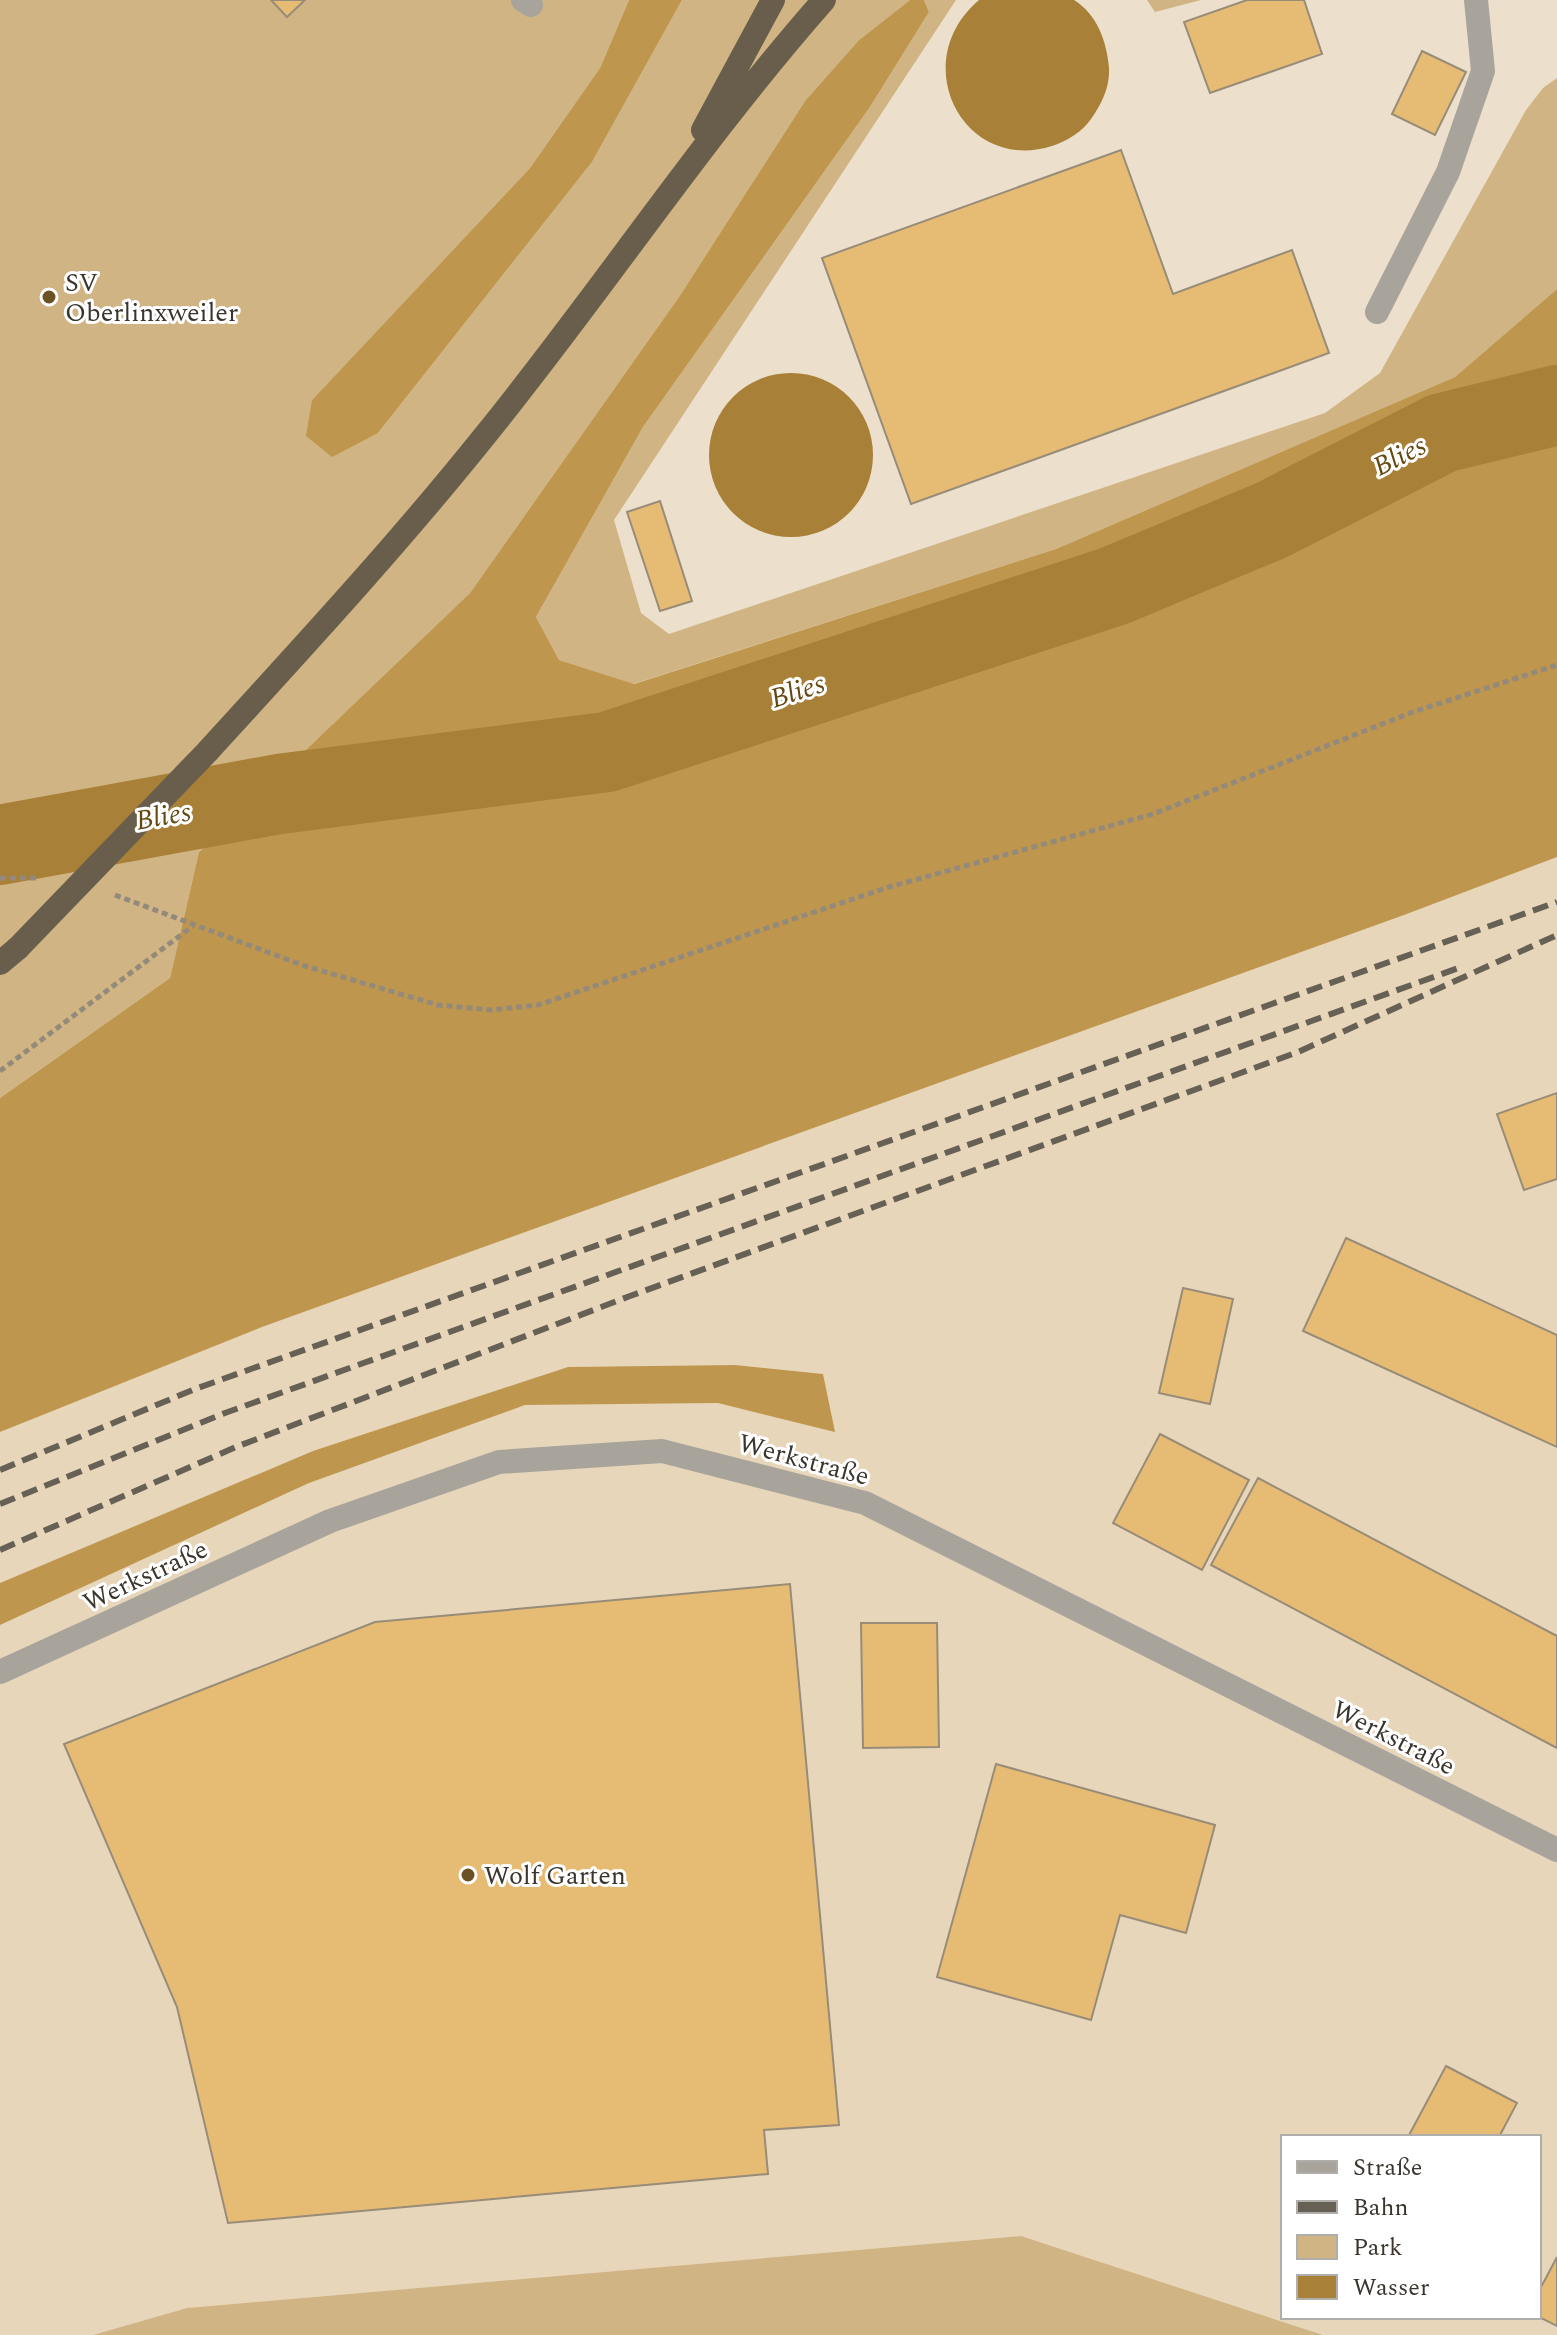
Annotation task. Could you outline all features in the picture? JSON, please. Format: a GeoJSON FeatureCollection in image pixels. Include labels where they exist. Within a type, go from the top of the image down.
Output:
{"type":"FeatureCollection","features":[{"type":"Feature","properties":{"kind":"highway"},"geometry":{"type":"LineString","coordinates":[[602,283],[702,132],[773,0]]}},
{"type":"Feature","properties":{"kind":"highway"},"geometry":{"type":"LineString","coordinates":[[9,955],[208,751],[357,589],[487,433],[767,67],[824,0]]}},
{"type":"Feature","properties":{"kind":"street"},"geometry":{"type":"LineString","coordinates":[[1377,312],[1448,172],[1483,71],[1476,0]]}},
{"type":"Feature","properties":{"kind":"street","name":"Werkstraße"},"geometry":{"type":"LineString","coordinates":[[0,1672],[330,1521],[499,1462],[662,1451],[865,1503],[1557,1850]]}},
{"type":"Feature","properties":{"kind":"path"},"geometry":{"type":"LineString","coordinates":[[0,1071],[193,926],[305,966],[438,1005],[491,1010],[538,1005],[889,887],[1153,814],[1413,712],[1557,665]]}},
{"type":"Feature","properties":{"kind":"shaded area"},"geometry":{"type":"Polygon","coordinates":[[[629,0],[682,0],[592,162],[378,433],[332,457],[306,436],[312,400],[530,168],[600,68],[629,0]]]}},
{"type":"Feature","properties":{"kind":"shaded area"},"geometry":{"type":"Polygon","coordinates":[[[910,0],[924,0],[929,12],[870,107],[643,427],[536,617],[559,660],[634,684],[1056,549],[1455,377],[1557,289],[1557,857],[262,1327],[0,1432],[0,1098],[170,978],[199,852],[470,593],[679,297],[805,101],[859,40],[910,0]]]}},
{"type":"Feature","properties":{"kind":"shaded area"},"geometry":{"type":"Polygon","coordinates":[[[1557,857],[1557,2335],[1323,2335],[1021,2236],[187,2308],[93,2335],[0,2335],[0,1625],[309,1483],[525,1405],[719,1403],[834,1431],[823,1374],[735,1365],[568,1367],[313,1451],[0,1583],[0,1432],[262,1327],[1557,857]]]}},
{"type":"Feature","properties":{"kind":"shaded area"},"geometry":{"type":"Polygon","coordinates":[[[735,1365],[823,1374],[835,1432],[718,1403],[525,1405],[309,1483],[0,1625],[0,1583],[313,1451],[568,1367],[735,1365]]]}},
{"type":"Feature","properties":{"kind":"green space"},"geometry":{"type":"Polygon","coordinates":[[[0,0],[629,0],[600,68],[530,168],[312,400],[378,433],[592,162],[682,0],[910,0],[859,40],[805,101],[679,297],[470,593],[199,852],[170,978],[0,1098],[0,0]]]}},
{"type":"Feature","properties":{"kind":"green space"},"geometry":{"type":"Polygon","coordinates":[[[924,0],[956,0],[614,520],[641,613],[669,634],[1325,413],[1380,373],[1526,110],[1543,88],[1557,78],[1557,289],[1455,377],[1056,549],[633,684],[559,660],[536,617],[643,427],[870,107],[929,12],[924,0]]]}},
{"type":"Feature","properties":{"kind":"green space"},"geometry":{"type":"Polygon","coordinates":[[[1147,0],[1201,0],[1155,12],[1147,0]]]}},
{"type":"Feature","properties":{"kind":"green space"},"geometry":{"type":"Polygon","coordinates":[[[1021,2236],[1323,2335],[93,2335],[187,2308],[1021,2236]]]}},
{"type":"Feature","properties":{"kind":"water"},"geometry":{"type":"Polygon","coordinates":[[[979,0],[1074,0],[1089,13],[1103,39],[1109,75],[1099,107],[1079,132],[1052,146],[1020,150],[993,144],[971,128],[955,107],[947,81],[947,53],[958,25],[979,0]]]}},
{"type":"Feature","properties":{"kind":"water"},"geometry":{"type":"Polygon","coordinates":[[[791,373],[822,379],[849,397],[867,424],[873,455],[867,486],[849,513],[822,531],[791,537],[760,531],[733,513],[715,486],[709,455],[715,424],[733,397],[760,379],[791,373]]]}},
{"type":"Feature","properties":{"kind":"building"},"geometry":{"type":"Polygon","coordinates":[[[271,0],[305,0],[287,17],[271,0]]]}},
{"type":"Feature","properties":{"kind":"building"},"geometry":{"type":"Polygon","coordinates":[[[1247,0],[1304,0],[1322,54],[1210,93],[1184,22],[1247,0]]]}},
{"type":"Feature","properties":{"kind":"building"},"geometry":{"type":"Polygon","coordinates":[[[1422,51],[1466,72],[1435,135],[1392,114],[1422,51]]]}},
{"type":"Feature","properties":{"kind":"building"},"geometry":{"type":"Polygon","coordinates":[[[1121,150],[1173,294],[1292,250],[1329,353],[911,504],[822,258],[1121,150]]]}},
{"type":"Feature","properties":{"kind":"building"},"geometry":{"type":"Polygon","coordinates":[[[660,501],[692,601],[660,611],[627,512],[660,501]]]}},
{"type":"Feature","properties":{"kind":"building"},"geometry":{"type":"Polygon","coordinates":[[[1557,1093],[1557,1179],[1524,1190],[1497,1114],[1557,1093]]]}},
{"type":"Feature","properties":{"kind":"building"},"geometry":{"type":"Polygon","coordinates":[[[1346,1238],[1557,1335],[1557,1447],[1303,1331],[1346,1238]]]}},
{"type":"Feature","properties":{"kind":"building"},"geometry":{"type":"Polygon","coordinates":[[[1183,1288],[1233,1299],[1210,1404],[1159,1393],[1183,1288]]]}},
{"type":"Feature","properties":{"kind":"building"},"geometry":{"type":"Polygon","coordinates":[[[1160,1434],[1249,1480],[1202,1570],[1113,1523],[1160,1434]]]}},
{"type":"Feature","properties":{"kind":"building"},"geometry":{"type":"Polygon","coordinates":[[[1258,1478],[1557,1636],[1557,1748],[1211,1565],[1258,1478]]]}},
{"type":"Feature","properties":{"kind":"building","name":"Wolf Garten"},"geometry":{"type":"Polygon","coordinates":[[[790,1584],[839,2125],[764,2130],[768,2174],[228,2223],[177,2007],[64,1744],[375,1622],[790,1584]]]}},
{"type":"Feature","properties":{"kind":"building"},"geometry":{"type":"Polygon","coordinates":[[[861,1623],[937,1623],[939,1747],[863,1748],[861,1623]]]}},
{"type":"Feature","properties":{"kind":"building"},"geometry":{"type":"Polygon","coordinates":[[[996,1764],[1215,1825],[1186,1933],[1120,1915],[1091,2020],[937,1977],[996,1764]]]}},
{"type":"Feature","properties":{"kind":"building"},"geometry":{"type":"Polygon","coordinates":[[[1446,2066],[1517,2103],[1500,2135],[1409,2135],[1446,2066]]]}},
{"type":"Feature","properties":{"kind":"building"},"geometry":{"type":"Polygon","coordinates":[[[1557,2257],[1557,2326],[1541,2318],[1541,2287],[1557,2257]]]}},
{"type":"Feature","properties":{"kind":"waterway","name":"Blies"},"geometry":{"type":"LineString","coordinates":[[0,845],[279,794],[607,752],[1114,586],[1272,520],[1442,433],[1557,405]]}},
{"type":"Feature","properties":{"kind":"railway"},"geometry":{"type":"LineString","coordinates":[[0,1470],[195,1389],[1557,902]]}},
{"type":"Feature","properties":{"kind":"railway"},"geometry":{"type":"LineString","coordinates":[[0,1550],[236,1447],[630,1296],[1298,1052],[1557,935]]}},
{"type":"Feature","properties":{"kind":"railway"},"geometry":{"type":"LineString","coordinates":[[0,1504],[225,1413],[1464,966]]}},
{"type":"Feature","properties":{"kind":"place","name":"SV Oberlinxweiler"},"geometry":{"type":"Point","coordinates":[49,297]}},
{"type":"Feature","properties":{"kind":"place","name":"Wolf Garten"},"geometry":{"type":"Point","coordinates":[468,1875]}}]}
